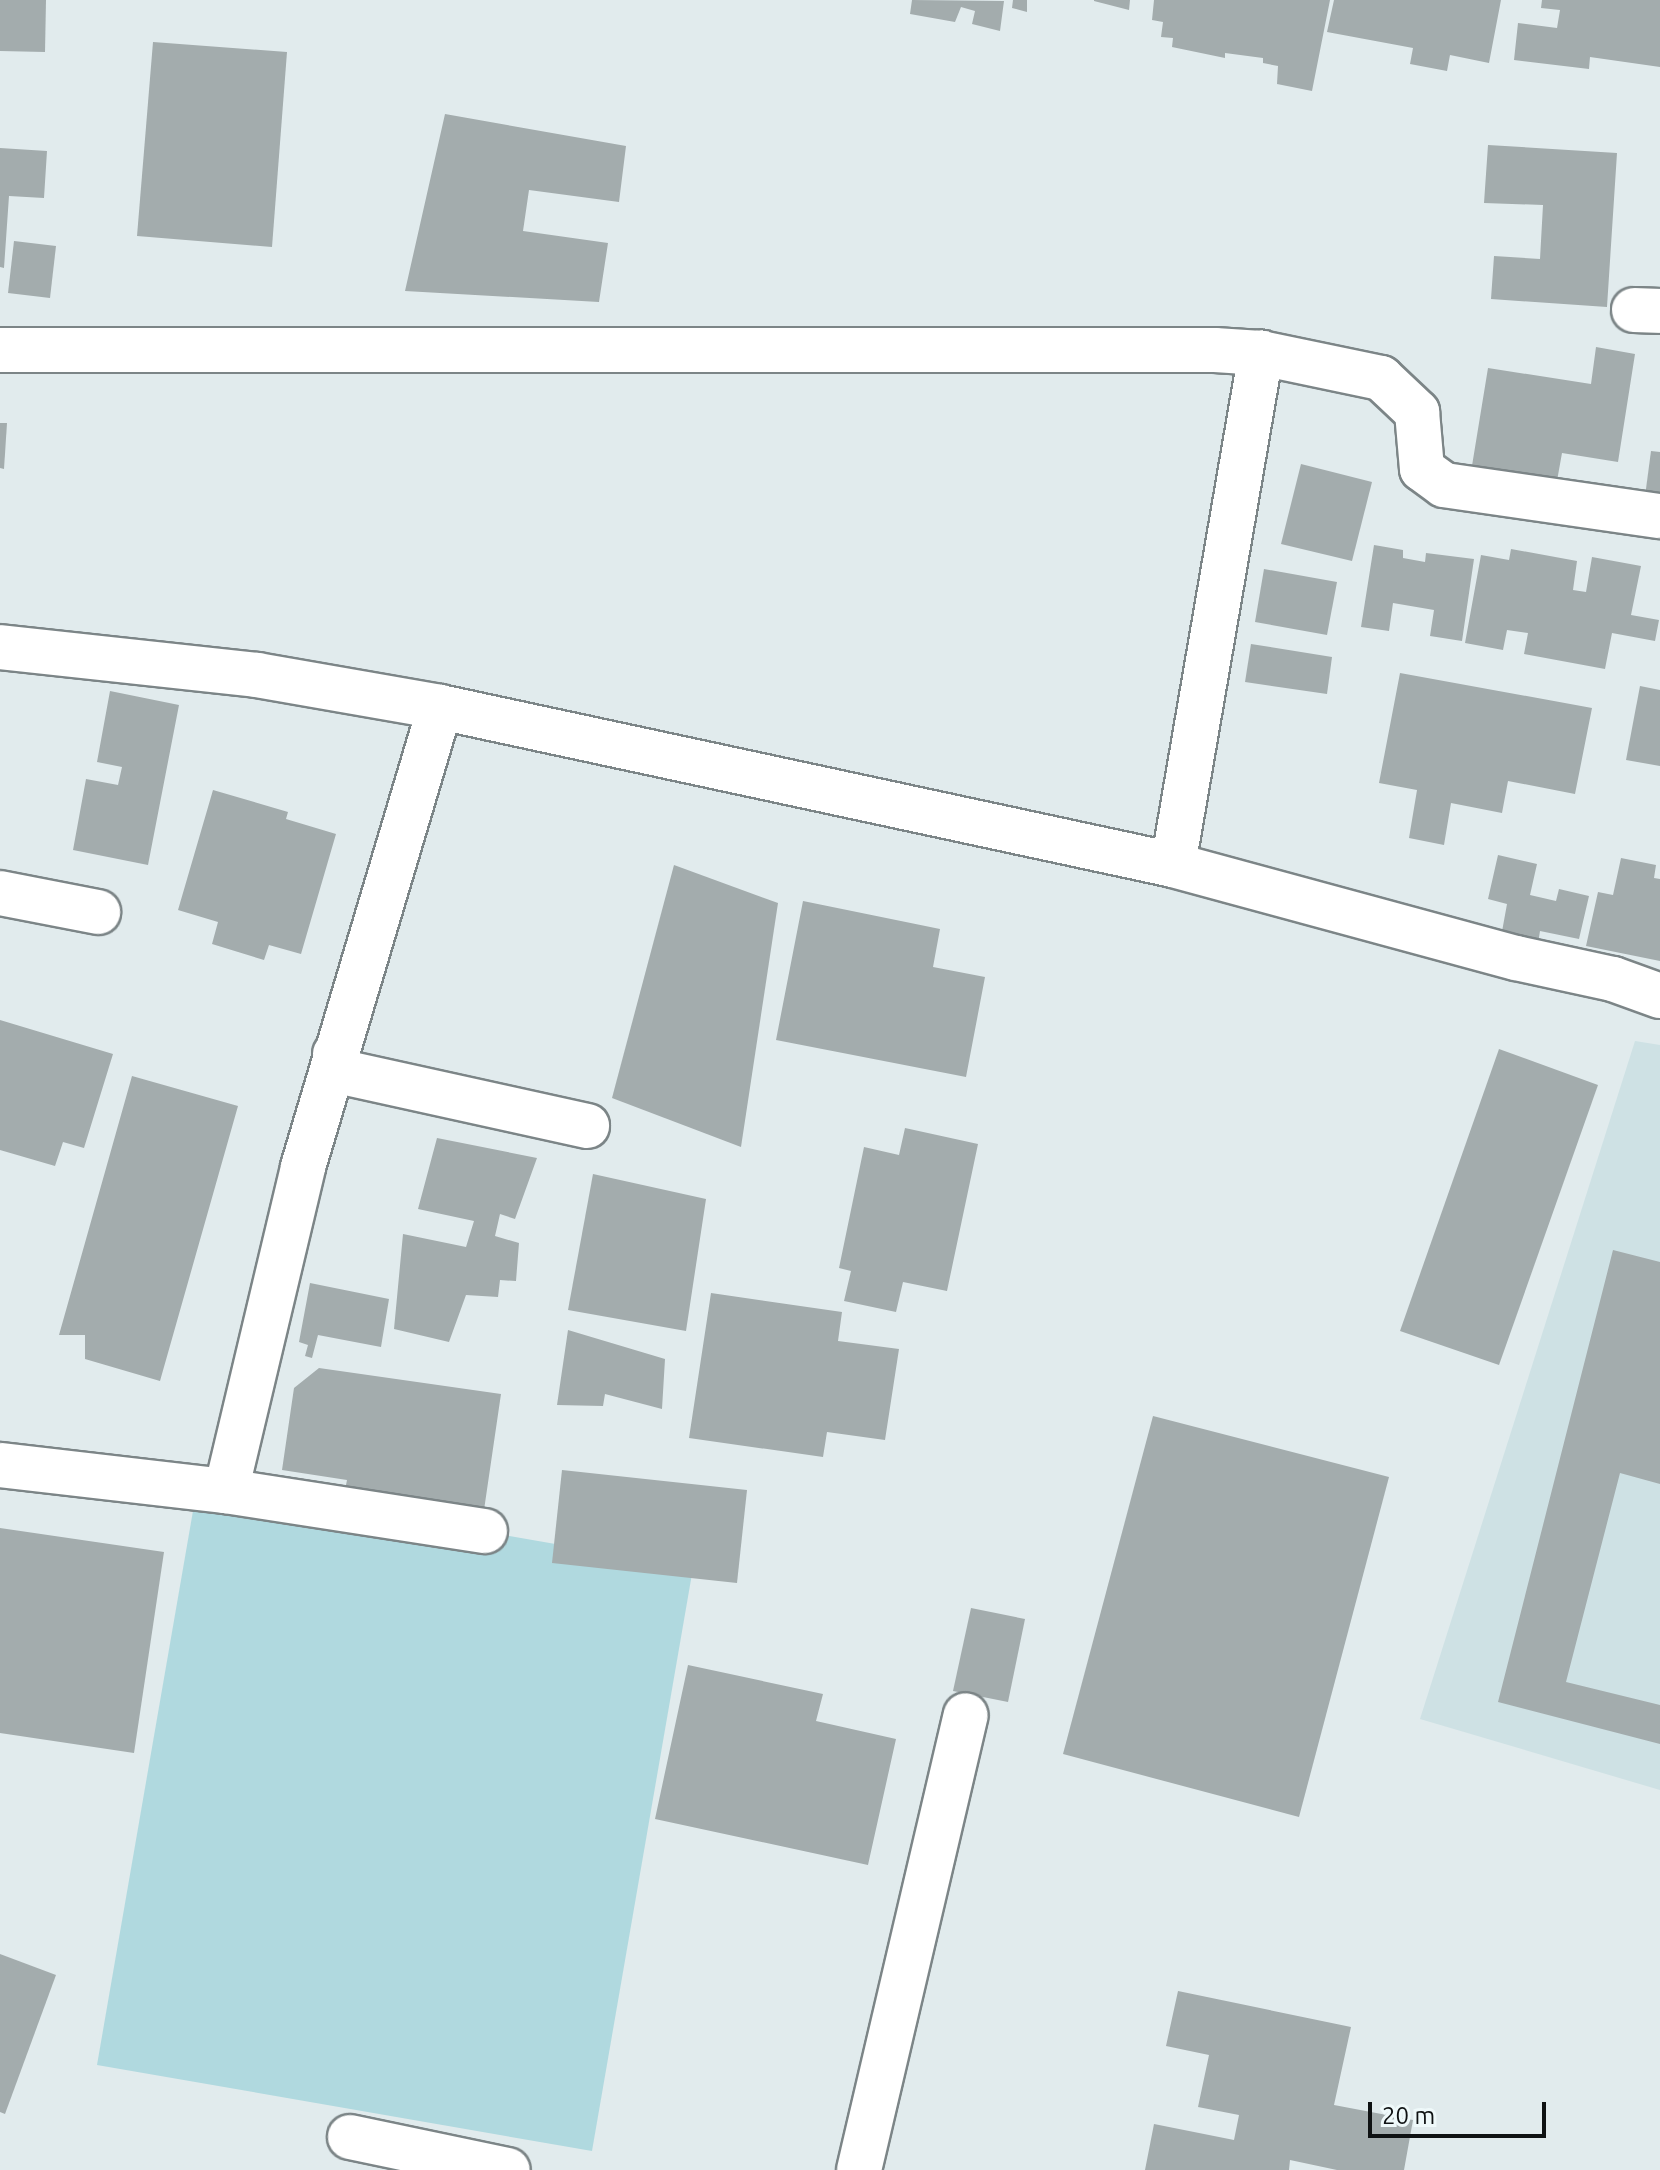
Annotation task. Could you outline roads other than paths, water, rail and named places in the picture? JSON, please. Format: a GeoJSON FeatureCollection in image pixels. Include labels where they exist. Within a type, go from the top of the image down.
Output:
{"type":"FeatureCollection","features":[{"type":"Feature","properties":{"kind":"street"},"geometry":{"type":"LineString","coordinates":[[0,350],[1215,350],[1261,353],[1381,378],[1417,412],[1422,469],[1444,485],[1660,516]]}},
{"type":"Feature","properties":{"kind":"street"},"geometry":{"type":"LineString","coordinates":[[1173,865],[1261,353]]}},
{"type":"Feature","properties":{"kind":"street"},"geometry":{"type":"LineString","coordinates":[[0,647],[257,675],[440,707],[1173,865],[1516,958],[1613,979],[1660,996]]}},
{"type":"Feature","properties":{"kind":"street"},"geometry":{"type":"LineString","coordinates":[[226,1491],[303,1167],[440,707]]}},
{"type":"Feature","properties":{"kind":"street"},"geometry":{"type":"LineString","coordinates":[[0,893],[98,912]]}},
{"type":"Feature","properties":{"kind":"street"},"geometry":{"type":"LineString","coordinates":[[335,1054],[342,1072],[587,1126]]}},
{"type":"Feature","properties":{"kind":"street"},"geometry":{"type":"LineString","coordinates":[[0,1465],[226,1491],[485,1531]]}},
{"type":"Feature","properties":{"kind":"street"},"geometry":{"type":"LineString","coordinates":[[859,2170],[966,1715]]}},
{"type":"Feature","properties":{"kind":"street"},"geometry":{"type":"LineString","coordinates":[[350,2137],[508,2170]]}}]}
